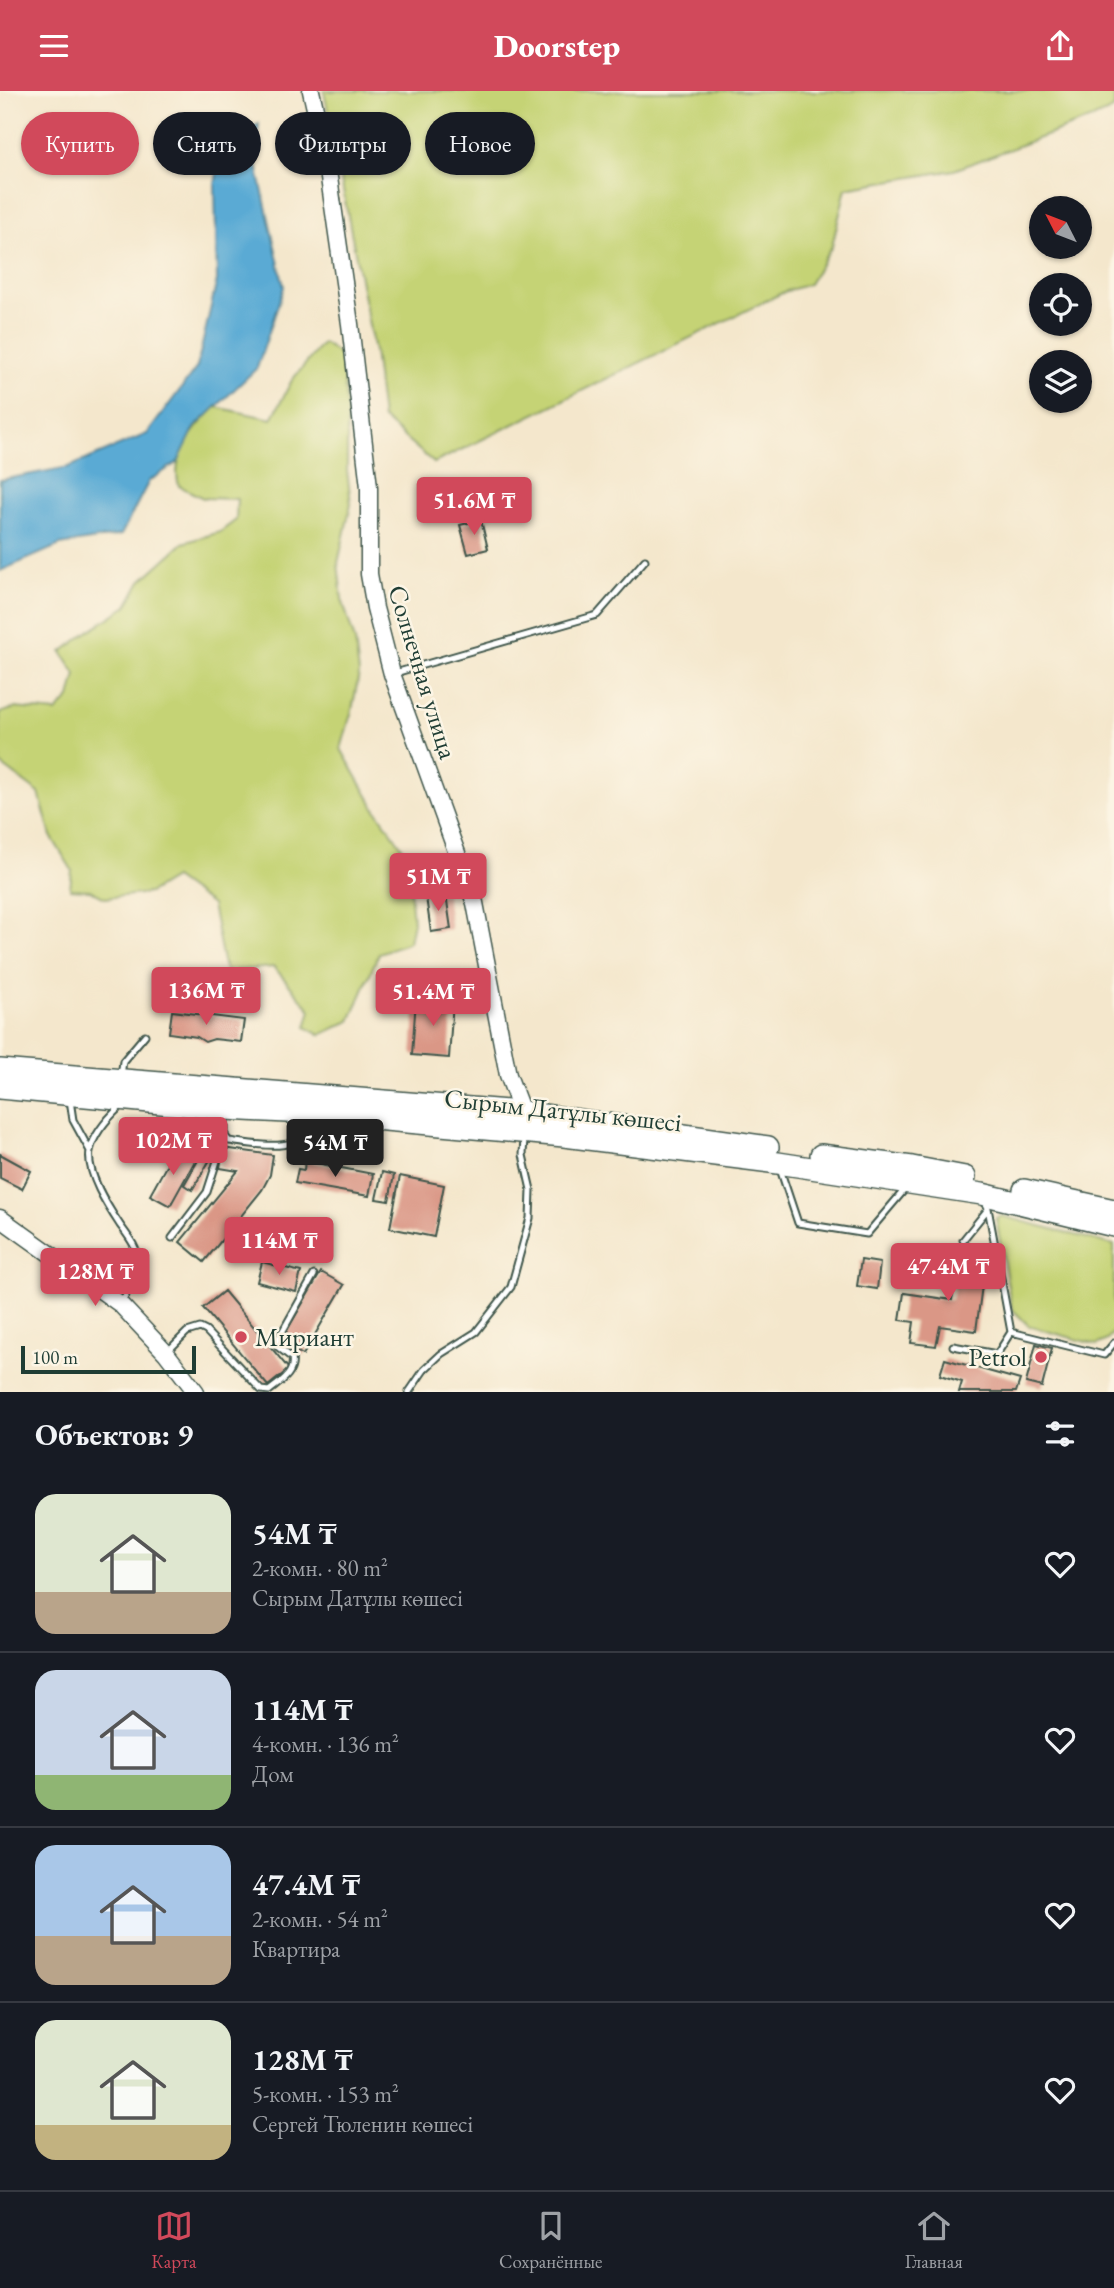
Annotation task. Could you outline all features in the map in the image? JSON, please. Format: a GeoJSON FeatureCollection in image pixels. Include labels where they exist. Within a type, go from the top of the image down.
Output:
{"type":"FeatureCollection","features":[{"type":"Feature","properties":{"kind":"highway","name":"Сырым Датұлы көшесі"},"geometry":{"type":"LineString","coordinates":[[0,1070],[125,1089],[225,1109],[523,1122],[911,1183],[985,1201],[1114,1226]]}},
{"type":"Feature","properties":{"kind":"highway","name":"Сырым Датұлы көшесі"},"geometry":{"type":"LineString","coordinates":[[0,1088],[69,1093],[125,1089],[523,1122],[912,1167],[1114,1210]]}},
{"type":"Feature","properties":{"kind":"street","name":"Солнечная улица"},"geometry":{"type":"LineString","coordinates":[[311,91],[326,157],[350,324],[369,487],[369,574],[392,674],[475,903],[508,1075],[523,1122]]}},
{"type":"Feature","properties":{"kind":"street"},"geometry":{"type":"LineString","coordinates":[[0,1218],[120,1304],[166,1353],[196,1392]]}},
{"type":"Feature","properties":{"kind":"lane"},"geometry":{"type":"LineString","coordinates":[[392,674],[597,615],[645,560]]}},
{"type":"Feature","properties":{"kind":"lane"},"geometry":{"type":"LineString","coordinates":[[90,1151],[125,1089],[123,1061],[145,1035]]}},
{"type":"Feature","properties":{"kind":"lane"},"geometry":{"type":"LineString","coordinates":[[69,1093],[73,1120],[90,1151],[97,1187],[135,1247],[139,1264],[134,1280],[120,1304]]}},
{"type":"Feature","properties":{"kind":"lane"},"geometry":{"type":"LineString","coordinates":[[172,1238],[206,1192],[225,1136],[225,1109]]}},
{"type":"Feature","properties":{"kind":"lane"},"geometry":{"type":"LineString","coordinates":[[225,1136],[234,1141],[286,1146],[295,1143],[302,1136],[307,1113]]}},
{"type":"Feature","properties":{"kind":"lane"},"geometry":{"type":"LineString","coordinates":[[409,1392],[424,1370],[441,1354],[475,1332],[511,1287],[530,1218],[531,1190],[523,1155],[523,1122]]}},
{"type":"Feature","properties":{"kind":"lane"},"geometry":{"type":"LineString","coordinates":[[778,1163],[798,1223],[866,1234],[911,1183]]}},
{"type":"Feature","properties":{"kind":"lane"},"geometry":{"type":"LineString","coordinates":[[963,1240],[985,1201]]}},
{"type":"Feature","properties":{"kind":"lane"},"geometry":{"type":"LineString","coordinates":[[953,1346],[997,1354],[1011,1332],[985,1201]]}},
{"type":"Feature","properties":{"kind":"lane"},"geometry":{"type":"LineString","coordinates":[[166,1353],[187,1332],[200,1328],[206,1331],[261,1390],[269,1391],[293,1368],[292,1358],[278,1347],[277,1338],[314,1275]]}},
{"type":"Feature","properties":{"kind":"lane"},"geometry":{"type":"LineString","coordinates":[[1011,1332],[1104,1355],[1114,1343]]}},
{"type":"Feature","properties":{"kind":"green space"},"geometry":{"type":"Polygon","coordinates":[[[324,91],[1114,91],[1114,108],[1101,115],[954,170],[846,188],[832,246],[809,284],[784,292],[434,463],[382,418],[374,351],[340,175],[411,175],[411,112],[328,112],[324,91]]]}},
{"type":"Feature","properties":{"kind":"green space"},"geometry":{"type":"Polygon","coordinates":[[[323,343],[341,355],[347,412],[347,470],[351,504],[338,563],[342,599],[355,641],[359,674],[341,749],[376,810],[407,854],[413,922],[409,942],[379,953],[350,1021],[320,1035],[306,1027],[311,1010],[274,967],[225,971],[212,905],[174,878],[149,893],[105,898],[90,890],[70,889],[72,870],[51,836],[39,793],[0,764],[0,713],[15,708],[56,712],[70,698],[76,674],[62,652],[127,606],[141,581],[183,543],[220,532],[236,520],[237,499],[203,498],[179,486],[178,463],[186,442],[216,407],[272,419],[292,380],[323,343]]]}},
{"type":"Feature","properties":{"kind":"green space"},"geometry":{"type":"Polygon","coordinates":[[[1002,1216],[1114,1245],[1114,1332],[1107,1340],[1097,1345],[1029,1326],[1012,1309],[996,1218],[1002,1216]]]}},
{"type":"Feature","properties":{"kind":"water"},"geometry":{"type":"Polygon","coordinates":[[[217,175],[259,175],[284,287],[257,368],[195,427],[178,462],[149,481],[121,535],[60,545],[0,571],[0,480],[69,467],[147,434],[197,367],[217,280],[217,175]]]}},
{"type":"Feature","properties":{"kind":"building"},"geometry":{"type":"Polygon","coordinates":[[[481,520],[488,549],[468,554],[460,525],[481,520]]]}},
{"type":"Feature","properties":{"kind":"building"},"geometry":{"type":"Polygon","coordinates":[[[446,894],[451,929],[431,932],[426,897],[446,894]]]}},
{"type":"Feature","properties":{"kind":"building"},"geometry":{"type":"Polygon","coordinates":[[[416,999],[453,1001],[449,1058],[412,1055],[416,999]]]}},
{"type":"Feature","properties":{"kind":"building"},"geometry":{"type":"Polygon","coordinates":[[[172,1011],[244,1020],[241,1042],[214,1039],[205,1042],[197,1037],[169,1033],[172,1011]]]}},
{"type":"Feature","properties":{"kind":"building"},"geometry":{"type":"Polygon","coordinates":[[[176,1148],[196,1159],[170,1206],[150,1195],[176,1148]]]}},
{"type":"Feature","properties":{"kind":"building"},"geometry":{"type":"Polygon","coordinates":[[[205,1148],[214,1153],[192,1190],[184,1185],[205,1148]]]}},
{"type":"Feature","properties":{"kind":"building"},"geometry":{"type":"Polygon","coordinates":[[[223,1148],[273,1155],[270,1175],[262,1190],[204,1262],[180,1242],[238,1171],[220,1168],[223,1148]]]}},
{"type":"Feature","properties":{"kind":"building"},"geometry":{"type":"Polygon","coordinates":[[[0,1154],[31,1171],[22,1189],[0,1178],[0,1154]]]}},
{"type":"Feature","properties":{"kind":"building"},"geometry":{"type":"Polygon","coordinates":[[[305,1161],[373,1174],[369,1196],[295,1183],[298,1169],[304,1170],[305,1161]]]}},
{"type":"Feature","properties":{"kind":"building"},"geometry":{"type":"Polygon","coordinates":[[[382,1172],[394,1175],[389,1201],[376,1199],[382,1172]]]}},
{"type":"Feature","properties":{"kind":"building"},"geometry":{"type":"Polygon","coordinates":[[[400,1176],[444,1185],[434,1237],[390,1228],[400,1176]]]}},
{"type":"Feature","properties":{"kind":"building"},"geometry":{"type":"Polygon","coordinates":[[[959,1251],[986,1255],[976,1331],[940,1326],[936,1346],[911,1343],[914,1322],[900,1320],[904,1293],[952,1300],[959,1251]]]}},
{"type":"Feature","properties":{"kind":"building"},"geometry":{"type":"Polygon","coordinates":[[[861,1260],[880,1263],[877,1289],[857,1286],[861,1260]]]}},
{"type":"Feature","properties":{"kind":"building"},"geometry":{"type":"Polygon","coordinates":[[[262,1262],[301,1272],[296,1292],[257,1282],[262,1262]]]}},
{"type":"Feature","properties":{"kind":"building"},"geometry":{"type":"Polygon","coordinates":[[[321,1272],[344,1285],[303,1355],[280,1342],[321,1272]]]}},
{"type":"Feature","properties":{"kind":"building"},"geometry":{"type":"Polygon","coordinates":[[[224,1291],[289,1369],[268,1386],[203,1308],[224,1291]]]}},
{"type":"Feature","properties":{"kind":"building"},"geometry":{"type":"Polygon","coordinates":[[[1036,1344],[1052,1348],[1042,1387],[1026,1383],[1036,1344]]]}},
{"type":"Feature","properties":{"kind":"building"},"geometry":{"type":"Polygon","coordinates":[[[945,1359],[1020,1380],[1016,1392],[959,1392],[962,1382],[940,1375],[945,1359]]]}},
{"type":"Feature","properties":{"kind":"place","name":"Мириант"},"geometry":{"type":"Point","coordinates":[241,1337]}},
{"type":"Feature","properties":{"kind":"place","name":"Petrol"},"geometry":{"type":"Point","coordinates":[1041,1357]}}]}
